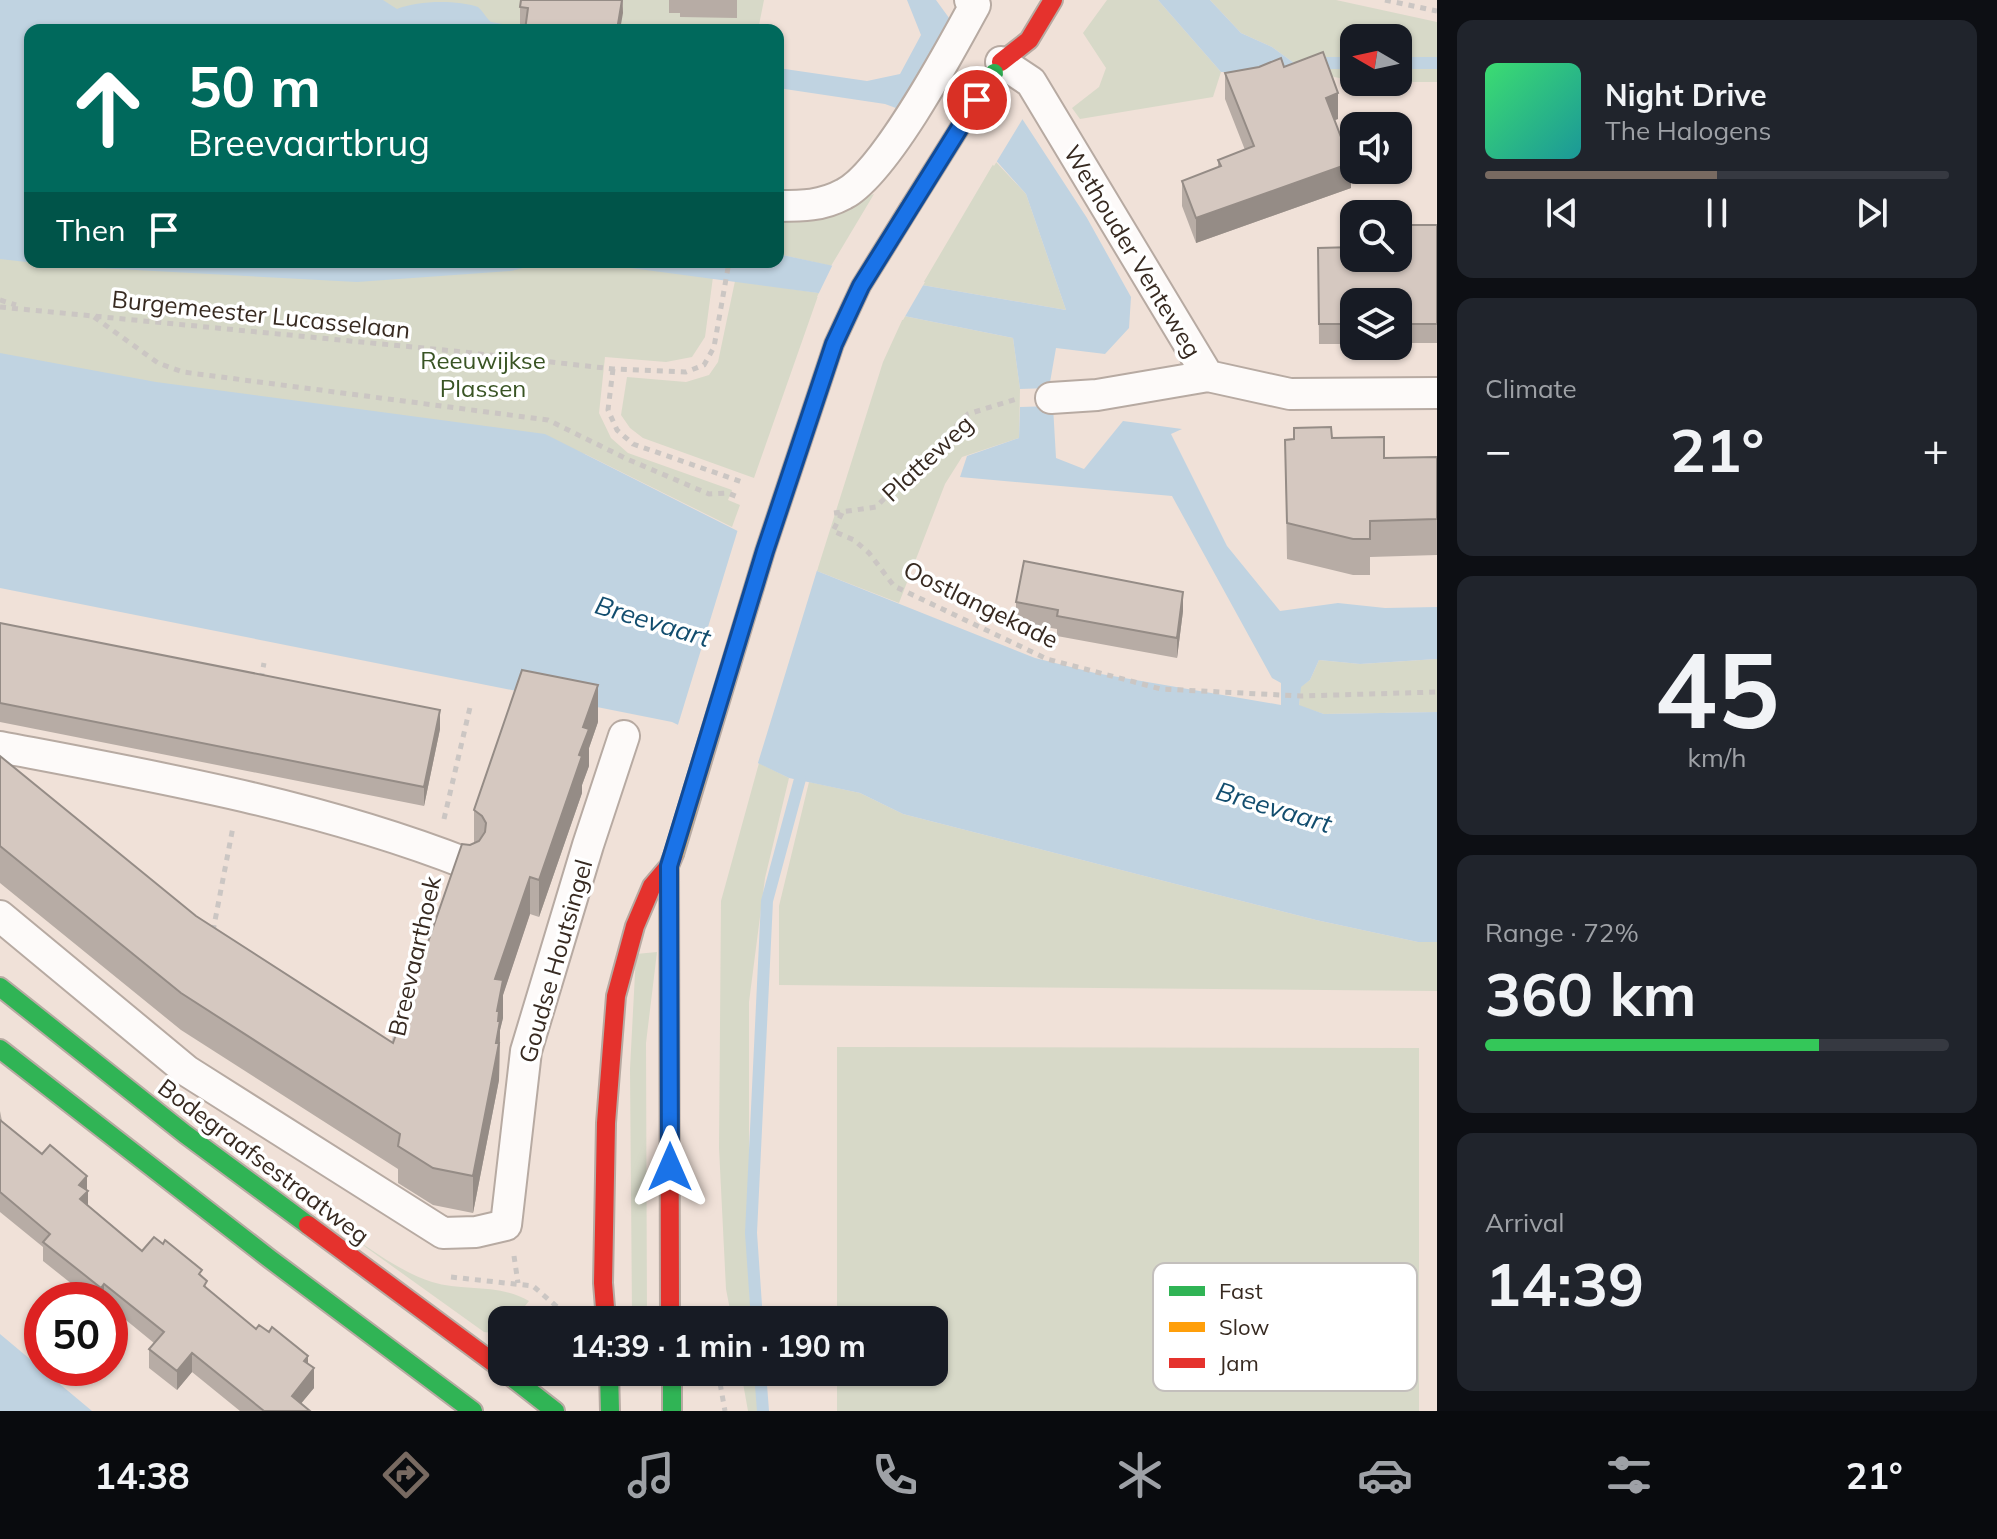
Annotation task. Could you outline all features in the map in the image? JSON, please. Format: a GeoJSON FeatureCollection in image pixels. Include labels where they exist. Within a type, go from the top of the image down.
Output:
{"type":"FeatureCollection","features":[{"type":"Feature","properties":{"kind":"main road"},"geometry":{"type":"LineString","coordinates":[[670,1306],[671,860],[765,551],[834,344],[861,286],[1000,58],[1029,40],[1053,0]]}},
{"type":"Feature","properties":{"kind":"main road"},"geometry":{"type":"LineString","coordinates":[[605,1306],[606,1123],[616,996],[635,926],[652,886],[671,860]]}},
{"type":"Feature","properties":{"kind":"main road","name":"Bodegraafsestraatweg"},"geometry":{"type":"LineString","coordinates":[[0,987],[185,1134],[488,1358]]}},
{"type":"Feature","properties":{"kind":"main road"},"geometry":{"type":"LineString","coordinates":[[0,1049],[270,1259],[473,1411]]}},
{"type":"Feature","properties":{"kind":"main road"},"geometry":{"type":"LineString","coordinates":[[593,1306],[603,1283]]}},
{"type":"Feature","properties":{"kind":"main road"},"geometry":{"type":"LineString","coordinates":[[470,1344],[488,1346]]}},
{"type":"Feature","properties":{"kind":"main road","name":"Bodegraafsestraatweg"},"geometry":{"type":"LineString","coordinates":[[523,1386],[555,1411]]}},
{"type":"Feature","properties":{"kind":"main road"},"geometry":{"type":"LineString","coordinates":[[609,1386],[610,1411]]}},
{"type":"Feature","properties":{"kind":"main road"},"geometry":{"type":"LineString","coordinates":[[672,1386],[672,1411]]}},
{"type":"Feature","properties":{"kind":"street"},"geometry":{"type":"LineString","coordinates":[[784,206],[818,205],[848,193],[876,164],[902,130],[967,12]]}},
{"type":"Feature","properties":{"kind":"street","name":"Wethouder Venteweg"},"geometry":{"type":"LineString","coordinates":[[1000,58],[1031,82],[1208,376],[1290,394],[1437,393]]}},
{"type":"Feature","properties":{"kind":"street"},"geometry":{"type":"LineString","coordinates":[[1051,398],[1097,395],[1208,376]]}},
{"type":"Feature","properties":{"kind":"street","name":"Goudse Houtsingel"},"geometry":{"type":"LineString","coordinates":[[0,916],[187,1071],[443,1233],[476,1232],[506,1225],[526,1051],[558,901],[624,736]]}},
{"type":"Feature","properties":{"kind":"street","name":"Breevaarthoek"},"geometry":{"type":"LineString","coordinates":[[0,747],[240,794],[437,851],[468,864]]}},
{"type":"Feature","properties":{"kind":"path"},"geometry":{"type":"LineString","coordinates":[[1385,0],[1437,11]]}},
{"type":"Feature","properties":{"kind":"path"},"geometry":{"type":"LineString","coordinates":[[728,268],[714,347],[704,365],[686,372],[613,369],[608,410],[617,430],[633,444],[745,483]]}},
{"type":"Feature","properties":{"kind":"path"},"geometry":{"type":"LineString","coordinates":[[0,300],[21,307]]}},
{"type":"Feature","properties":{"kind":"path","name":"Burgemeester Lucasselaan"},"geometry":{"type":"LineString","coordinates":[[0,307],[613,369]]}},
{"type":"Feature","properties":{"kind":"path"},"geometry":{"type":"LineString","coordinates":[[93,315],[158,363],[183,372],[548,420],[627,459],[709,494],[728,493],[740,499]]}},
{"type":"Feature","properties":{"kind":"path","name":"Platteweg"},"geometry":{"type":"LineString","coordinates":[[838,513],[876,507],[968,414],[1020,398]]}},
{"type":"Feature","properties":{"kind":"path","name":"Oostlangekade"},"geometry":{"type":"LineString","coordinates":[[838,513],[833,531],[854,540],[869,553],[894,586],[1047,659],[1161,689],[1301,696],[1437,692]]}},
{"type":"Feature","properties":{"kind":"path"},"geometry":{"type":"LineString","coordinates":[[259,692],[264,663]]}},
{"type":"Feature","properties":{"kind":"path","name":"Breevaarthoek"},"geometry":{"type":"LineString","coordinates":[[393,1048],[471,703]]}},
{"type":"Feature","properties":{"kind":"path"},"geometry":{"type":"LineString","coordinates":[[213,932],[240,794]]}},
{"type":"Feature","properties":{"kind":"path"},"geometry":{"type":"LineString","coordinates":[[721,1386],[725,1411]]}},
{"type":"Feature","properties":{"kind":"green space","name":"Reeuwijkse Plassen"},"geometry":{"type":"Polygon","coordinates":[[[0,0],[764,0],[759,24],[24,24],[24,268],[714,268],[705,337],[692,357],[666,362],[605,357],[599,413],[611,438],[628,453],[732,490],[728,500],[740,505],[732,527],[585,454],[0,392],[0,0]]]}},
{"type":"Feature","properties":{"kind":"green space"},"geometry":{"type":"Polygon","coordinates":[[[1107,0],[1158,0],[1221,72],[1213,97],[1080,119],[1072,108],[1099,87],[1106,68],[1083,33],[1107,0]]]}},
{"type":"Feature","properties":{"kind":"green space"},"geometry":{"type":"Polygon","coordinates":[[[1210,0],[1336,0],[1437,22],[1437,82],[1412,82],[1412,24],[1340,24],[1340,78],[1305,71],[1272,47],[1241,33],[1210,0]]]}},
{"type":"Feature","properties":{"kind":"green space"},"geometry":{"type":"Polygon","coordinates":[[[995,161],[1026,194],[1066,310],[922,285],[995,161]]]}},
{"type":"Feature","properties":{"kind":"green space"},"geometry":{"type":"Polygon","coordinates":[[[874,194],[831,266],[784,255],[784,214],[824,211],[874,194]]]}},
{"type":"Feature","properties":{"kind":"green space"},"geometry":{"type":"Polygon","coordinates":[[[735,281],[819,293],[754,478],[643,438],[630,428],[621,415],[627,377],[686,382],[709,375],[718,362],[735,281]]]}},
{"type":"Feature","properties":{"kind":"green space"},"geometry":{"type":"Polygon","coordinates":[[[904,316],[1013,338],[1020,389],[1019,438],[962,457],[945,484],[899,603],[817,571],[883,362],[904,316]]]}},
{"type":"Feature","properties":{"kind":"green space"},"geometry":{"type":"Polygon","coordinates":[[[1437,659],[1437,712],[1324,714],[1299,706],[1300,687],[1310,680],[1319,660],[1360,664],[1437,659]]]}},
{"type":"Feature","properties":{"kind":"green space"},"geometry":{"type":"Polygon","coordinates":[[[759,763],[789,778],[765,878],[749,1002],[750,1306],[729,1306],[726,1289],[719,1148],[721,901],[759,763]]]}},
{"type":"Feature","properties":{"kind":"green space"},"geometry":{"type":"Polygon","coordinates":[[[809,782],[860,793],[903,814],[1316,920],[1418,942],[1437,942],[1437,991],[779,985],[779,906],[809,782]]]}},
{"type":"Feature","properties":{"kind":"green space"},"geometry":{"type":"Polygon","coordinates":[[[657,952],[646,1043],[647,1306],[632,1306],[630,1069],[636,954],[657,952]]]}},
{"type":"Feature","properties":{"kind":"green space"},"geometry":{"type":"Polygon","coordinates":[[[837,1047],[1419,1048],[1419,1411],[837,1411],[837,1386],[948,1386],[948,1306],[837,1306],[837,1047]]]}},
{"type":"Feature","properties":{"kind":"green space"},"geometry":{"type":"Polygon","coordinates":[[[325,1218],[418,1277],[444,1285],[506,1292],[529,1301],[525,1306],[488,1306],[488,1332],[325,1218]]]}},
{"type":"Feature","properties":{"kind":"green space"},"geometry":{"type":"Polygon","coordinates":[[[744,1386],[756,1386],[758,1411],[748,1411],[744,1386]]]}},
{"type":"Feature","properties":{"kind":"water"},"geometry":{"type":"Polygon","coordinates":[[[0,0],[383,0],[397,9],[416,4],[449,2],[478,7],[491,22],[503,24],[24,24],[24,262],[0,259],[0,0]]]}},
{"type":"Feature","properties":{"kind":"water"},"geometry":{"type":"Polygon","coordinates":[[[907,0],[936,0],[1021,117],[1087,218],[1131,297],[1129,328],[1105,354],[1056,348],[1049,388],[1020,389],[1013,338],[904,316],[818,293],[631,268],[784,268],[784,255],[922,285],[1066,310],[1026,194],[975,137],[885,104],[784,89],[784,69],[867,81],[900,74],[921,35],[907,0]]]}},
{"type":"Feature","properties":{"kind":"water"},"geometry":{"type":"Polygon","coordinates":[[[1158,0],[1210,0],[1241,33],[1272,47],[1305,71],[1221,72],[1158,0]]]}},
{"type":"Feature","properties":{"kind":"water"},"geometry":{"type":"Polygon","coordinates":[[[99,268],[523,268],[357,282],[99,268]]]}},
{"type":"Feature","properties":{"kind":"water","name":"Breevaart"},"geometry":{"type":"Polygon","coordinates":[[[0,353],[156,382],[545,434],[817,571],[1035,658],[1095,673],[1281,705],[1281,683],[1272,678],[1172,496],[960,477],[967,456],[1019,438],[1020,407],[1053,406],[1056,458],[1084,469],[1123,421],[1182,429],[1171,434],[1227,546],[1280,611],[1338,603],[1385,608],[1437,607],[1437,659],[1360,664],[1319,660],[1310,680],[1301,687],[1299,705],[1324,714],[1437,712],[1437,942],[1418,942],[1316,920],[903,814],[860,793],[789,778],[672,722],[0,588],[0,353]]]}},
{"type":"Feature","properties":{"kind":"water"},"geometry":{"type":"Polygon","coordinates":[[[0,1334],[24,1354],[24,1386],[62,1386],[92,1411],[0,1411],[0,1334]]]}},
{"type":"Feature","properties":{"kind":"pier"},"geometry":{"type":"Polygon","coordinates":[[[973,44],[1025,115],[994,166],[972,141],[921,122],[973,44]]]}},
{"type":"Feature","properties":{"kind":"pier"},"geometry":{"type":"Polygon","coordinates":[[[834,262],[925,282],[903,320],[817,297],[834,262]]]}},
{"type":"Feature","properties":{"kind":"pier"},"geometry":{"type":"Polygon","coordinates":[[[739,526],[818,567],[757,766],[677,728],[739,526]]]}},
{"type":"Feature","properties":{"kind":"building"},"geometry":{"type":"Polygon","coordinates":[[[521,0],[622,0],[618,24],[526,24],[528,8],[520,7],[521,0]]]}},
{"type":"Feature","properties":{"kind":"building"},"geometry":{"type":"Polygon","coordinates":[[[1323,52],[1338,93],[1326,98],[1340,134],[1340,167],[1196,218],[1182,181],[1221,166],[1218,160],[1254,146],[1225,73],[1259,67],[1281,58],[1284,67],[1323,52]]]}},
{"type":"Feature","properties":{"kind":"building"},"geometry":{"type":"Polygon","coordinates":[[[1412,225],[1437,225],[1437,324],[1412,324],[1412,288],[1340,288],[1340,324],[1319,324],[1318,248],[1340,247],[1340,272],[1412,272],[1412,225]]]}},
{"type":"Feature","properties":{"kind":"building"},"geometry":{"type":"Polygon","coordinates":[[[1331,427],[1332,438],[1384,437],[1384,458],[1437,457],[1437,519],[1370,521],[1370,539],[1353,539],[1287,523],[1285,440],[1294,439],[1294,428],[1331,427]]]}},
{"type":"Feature","properties":{"kind":"building"},"geometry":{"type":"Polygon","coordinates":[[[1024,561],[1183,592],[1177,638],[1057,616],[1058,610],[1016,602],[1024,561]]]}},
{"type":"Feature","properties":{"kind":"building"},"geometry":{"type":"Polygon","coordinates":[[[0,623],[440,710],[424,787],[0,703],[0,623]]]}},
{"type":"Feature","properties":{"kind":"building"},"geometry":{"type":"Polygon","coordinates":[[[522,670],[598,685],[583,727],[589,729],[579,755],[582,756],[539,880],[530,877],[495,979],[503,980],[497,1011],[500,1021],[496,1043],[499,1043],[473,1176],[433,1168],[398,1146],[400,1134],[181,993],[0,846],[0,756],[196,916],[393,1043],[462,844],[479,841],[485,832],[486,823],[474,810],[522,670]]]}},
{"type":"Feature","properties":{"kind":"building"},"geometry":{"type":"Polygon","coordinates":[[[0,1120],[42,1154],[50,1145],[87,1176],[79,1185],[88,1191],[80,1199],[142,1251],[154,1237],[163,1244],[165,1240],[202,1270],[199,1274],[207,1281],[204,1286],[256,1329],[259,1325],[269,1332],[272,1327],[308,1356],[304,1361],[314,1368],[292,1396],[310,1411],[264,1411],[192,1353],[177,1371],[149,1349],[164,1332],[128,1303],[128,1282],[93,1282],[43,1242],[50,1234],[0,1192],[0,1120]]]}},
{"type":"Feature","properties":{"kind":"waterway"},"geometry":{"type":"LineString","coordinates":[[1313,63],[1340,63]]}},
{"type":"Feature","properties":{"kind":"waterway"},"geometry":{"type":"LineString","coordinates":[[1412,63],[1437,63]]}},
{"type":"Feature","properties":{"kind":"waterway"},"geometry":{"type":"LineString","coordinates":[[756,1306],[751,1233],[767,901],[800,779]]}},
{"type":"Feature","properties":{"kind":"waterway"},"geometry":{"type":"LineString","coordinates":[[761,1386],[763,1411]]}},
{"type":"Feature","properties":{"kind":"traffic: fast"},"geometry":{"type":"LineString","coordinates":[[910,207],[994,73]]}},
{"type":"Feature","properties":{"kind":"traffic: fast"},"geometry":{"type":"LineString","coordinates":[[0,987],[185,1134],[308,1225]]}},
{"type":"Feature","properties":{"kind":"traffic: fast"},"geometry":{"type":"LineString","coordinates":[[0,1049],[270,1259],[473,1411]]}},
{"type":"Feature","properties":{"kind":"traffic: fast"},"geometry":{"type":"LineString","coordinates":[[523,1386],[555,1411]]}},
{"type":"Feature","properties":{"kind":"traffic: fast"},"geometry":{"type":"LineString","coordinates":[[609,1386],[610,1411]]}},
{"type":"Feature","properties":{"kind":"traffic: fast"},"geometry":{"type":"LineString","coordinates":[[672,1386],[672,1411]]}},
{"type":"Feature","properties":{"kind":"traffic: jam"},"geometry":{"type":"LineString","coordinates":[[1001,62],[1029,40],[1053,0]]}},
{"type":"Feature","properties":{"kind":"traffic: jam"},"geometry":{"type":"LineString","coordinates":[[605,1306],[606,1123],[616,996],[635,926],[652,886],[669,866],[674,854]]}},
{"type":"Feature","properties":{"kind":"traffic: jam"},"geometry":{"type":"LineString","coordinates":[[669,866],[670,1306]]}},
{"type":"Feature","properties":{"kind":"traffic: jam"},"geometry":{"type":"LineString","coordinates":[[308,1225],[488,1359]]}},
{"type":"Feature","properties":{"kind":"traffic: slow"},"geometry":{"type":"LineString","coordinates":[[674,854],[765,551],[834,344],[861,286],[910,207]]}},
{"type":"Feature","properties":{"kind":"route"},"geometry":{"type":"LineString","coordinates":[[670,1167],[669,866],[765,551],[834,344],[861,286],[977,100]]}}]}
